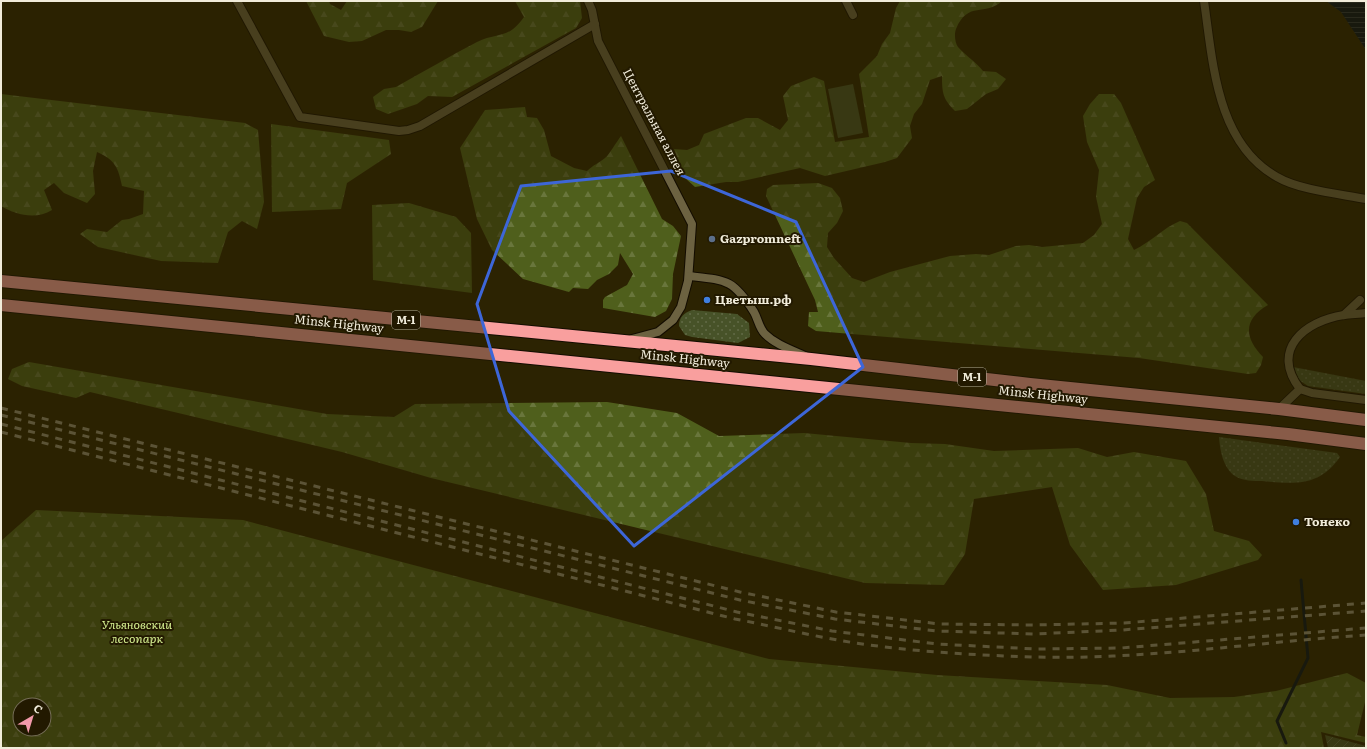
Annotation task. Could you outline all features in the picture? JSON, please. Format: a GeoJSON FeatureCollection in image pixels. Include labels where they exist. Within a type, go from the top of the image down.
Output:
{"type":"FeatureCollection","features":[{"type":"Feature","properties":{"kind":"highway","name":"Minsk Highway"},"geometry":{"type":"LineString","coordinates":[[1,281],[811,358],[1030,384],[1279,409],[1366,420]]}},
{"type":"Feature","properties":{"kind":"highway","name":"Minsk Highway"},"geometry":{"type":"LineString","coordinates":[[1,305],[1288,434],[1366,444]]}},
{"type":"Feature","properties":{"kind":"street"},"geometry":{"type":"LineString","coordinates":[[237,1],[300,117],[399,131],[420,126],[595,24]]}},
{"type":"Feature","properties":{"kind":"street","name":"Центральная аллея"},"geometry":{"type":"LineString","coordinates":[[588,1],[595,24],[598,41],[689,215],[692,229],[688,276]]}},
{"type":"Feature","properties":{"kind":"street"},"geometry":{"type":"LineString","coordinates":[[846,1],[853,15]]}},
{"type":"Feature","properties":{"kind":"street"},"geometry":{"type":"LineString","coordinates":[[1204,1],[1215,76],[1222,105],[1234,131],[1248,152],[1260,166],[1278,178],[1318,190],[1366,199]]}},
{"type":"Feature","properties":{"kind":"street"},"geometry":{"type":"LineString","coordinates":[[624,341],[658,332],[673,320],[681,307],[688,276],[721,280],[733,286],[755,314],[765,334],[779,344],[811,358]]}},
{"type":"Feature","properties":{"kind":"street"},"geometry":{"type":"LineString","coordinates":[[1344,315],[1360,300]]}},
{"type":"Feature","properties":{"kind":"street"},"geometry":{"type":"LineString","coordinates":[[1366,313],[1344,315],[1326,319],[1304,331],[1294,340],[1290,348],[1288,364],[1292,379],[1300,389],[1312,393],[1366,400]]}},
{"type":"Feature","properties":{"kind":"street"},"geometry":{"type":"LineString","coordinates":[[1279,409],[1300,389]]}},
{"type":"Feature","properties":{"kind":"highlighted area"},"geometry":{"type":"Polygon","coordinates":[[[671,171],[796,222],[863,367],[634,546],[509,411],[477,304],[521,186],[671,171]]]}},
{"type":"Feature","properties":{"kind":"green space"},"geometry":{"type":"Polygon","coordinates":[[[306,1],[329,1],[330,4],[341,10],[347,1],[438,1],[422,27],[411,32],[386,30],[362,41],[349,42],[324,36],[306,1]]]}},
{"type":"Feature","properties":{"kind":"green space"},"geometry":{"type":"Polygon","coordinates":[[[515,1],[580,1],[582,18],[576,28],[452,97],[428,96],[417,104],[388,114],[376,109],[373,97],[384,89],[396,87],[477,42],[513,29],[524,17],[515,1]]]}},
{"type":"Feature","properties":{"kind":"green space"},"geometry":{"type":"Polygon","coordinates":[[[900,1],[1002,1],[996,6],[977,10],[966,15],[961,20],[955,33],[958,47],[983,71],[996,72],[1006,79],[998,89],[986,94],[967,109],[955,111],[948,103],[944,95],[942,76],[930,80],[922,104],[914,114],[910,126],[912,138],[897,158],[885,162],[825,176],[800,168],[738,182],[726,182],[695,187],[685,178],[674,149],[687,150],[699,145],[704,134],[746,118],[758,118],[780,130],[788,120],[783,96],[791,86],[814,77],[824,81],[835,142],[869,137],[859,74],[877,56],[882,44],[890,33],[896,8],[900,1]]]}},
{"type":"Feature","properties":{"kind":"green space"},"geometry":{"type":"Polygon","coordinates":[[[853,84],[863,133],[838,138],[828,89],[853,84]]]}},
{"type":"Feature","properties":{"kind":"green space"},"geometry":{"type":"Polygon","coordinates":[[[1,94],[245,123],[258,130],[264,202],[257,229],[242,221],[228,232],[218,263],[161,261],[98,247],[80,234],[87,229],[107,232],[122,220],[143,214],[144,191],[122,186],[115,165],[108,158],[97,152],[93,171],[95,194],[87,203],[64,193],[54,183],[44,190],[52,210],[46,213],[33,216],[26,215],[13,212],[1,206],[1,94]]]}},
{"type":"Feature","properties":{"kind":"green space"},"geometry":{"type":"Polygon","coordinates":[[[1099,94],[1114,94],[1121,103],[1155,180],[1144,187],[1137,198],[1128,239],[1134,250],[1174,224],[1180,221],[1187,223],[1268,305],[1254,316],[1250,323],[1249,329],[1252,343],[1263,357],[1261,365],[1256,373],[1248,374],[1139,358],[816,331],[808,326],[809,312],[818,312],[815,300],[766,196],[767,189],[773,185],[818,183],[832,188],[840,198],[843,211],[837,223],[828,233],[827,247],[834,258],[852,278],[864,282],[890,272],[950,256],[976,254],[989,255],[1016,246],[1029,245],[1042,247],[1083,243],[1094,235],[1102,224],[1096,197],[1099,170],[1087,142],[1083,116],[1090,104],[1099,94]]]}},
{"type":"Feature","properties":{"kind":"green space"},"geometry":{"type":"Polygon","coordinates":[[[525,107],[527,117],[537,118],[544,130],[551,156],[574,168],[587,171],[607,156],[621,136],[662,219],[673,226],[681,236],[673,274],[672,299],[666,311],[655,317],[603,308],[603,300],[605,297],[627,285],[633,274],[620,253],[618,265],[609,274],[597,280],[588,289],[573,288],[569,292],[523,279],[492,250],[477,219],[460,148],[485,110],[525,107]]]}},
{"type":"Feature","properties":{"kind":"green space"},"geometry":{"type":"Polygon","coordinates":[[[271,124],[389,140],[391,154],[347,183],[341,209],[272,212],[271,124]]]}},
{"type":"Feature","properties":{"kind":"green space"},"geometry":{"type":"Polygon","coordinates":[[[409,203],[456,217],[471,233],[472,293],[373,280],[372,205],[409,203]]]}},
{"type":"Feature","properties":{"kind":"green space"},"geometry":{"type":"Polygon","coordinates":[[[692,310],[737,314],[749,323],[750,337],[738,343],[685,335],[679,326],[680,320],[684,314],[692,310]]]}},
{"type":"Feature","properties":{"kind":"green space"},"geometry":{"type":"Polygon","coordinates":[[[29,362],[327,414],[394,417],[415,404],[607,402],[677,413],[719,436],[804,433],[911,443],[945,444],[994,451],[1078,448],[1107,457],[1134,452],[1186,461],[1206,494],[1214,531],[1249,541],[1262,555],[1258,560],[1176,585],[1103,590],[1070,545],[1052,487],[974,499],[965,554],[944,585],[865,583],[431,478],[342,452],[90,392],[76,398],[22,386],[8,379],[12,369],[29,362]]]}},
{"type":"Feature","properties":{"kind":"green space"},"geometry":{"type":"Polygon","coordinates":[[[1293,367],[1366,381],[1366,394],[1308,386],[1299,380],[1293,367]]]}},
{"type":"Feature","properties":{"kind":"green space"},"geometry":{"type":"Polygon","coordinates":[[[1219,437],[1337,453],[1340,457],[1324,474],[1315,479],[1306,481],[1285,483],[1241,479],[1231,473],[1225,464],[1221,453],[1219,437]]]}},
{"type":"Feature","properties":{"kind":"green space","name":"Ульяновский лесопарк"},"geometry":{"type":"Polygon","coordinates":[[[36,510],[243,520],[769,659],[937,675],[1107,685],[1170,698],[1234,697],[1276,691],[1347,673],[1366,683],[1366,698],[1357,735],[1366,737],[1366,743],[1321,732],[1324,748],[1,748],[1,541],[36,510]]]}},
{"type":"Feature","properties":{"kind":"green space"},"geometry":{"type":"Polygon","coordinates":[[[1325,735],[1366,746],[1366,748],[1328,748],[1325,735]]]}},
{"type":"Feature","properties":{"kind":"water"},"geometry":{"type":"Polygon","coordinates":[[[1326,1],[1366,1],[1366,50],[1341,12],[1326,1]]]}},
{"type":"Feature","properties":{"kind":"waterway"},"geometry":{"type":"LineString","coordinates":[[1286,743],[1277,721],[1308,658],[1301,580]]}},
{"type":"Feature","properties":{"kind":"railway"},"geometry":{"type":"LineString","coordinates":[[1,408],[740,592],[836,612],[940,624],[1034,625],[1124,623],[1366,603]]}},
{"type":"Feature","properties":{"kind":"railway"},"geometry":{"type":"LineString","coordinates":[[1,415],[740,600],[835,619],[937,631],[1033,634],[1122,630],[1366,611]]}},
{"type":"Feature","properties":{"kind":"railway"},"geometry":{"type":"LineString","coordinates":[[1,424],[737,612],[832,631],[937,644],[1036,649],[1121,648],[1366,628]]}},
{"type":"Feature","properties":{"kind":"railway"},"geometry":{"type":"LineString","coordinates":[[1,432],[735,619],[820,637],[882,647],[959,654],[1035,657],[1118,656],[1366,635]]}},
{"type":"Feature","properties":{"kind":"place","name":"Gazpromneft"},"geometry":{"type":"Point","coordinates":[712,239]}},
{"type":"Feature","properties":{"kind":"place","name":"Цветыш.рф"},"geometry":{"type":"Point","coordinates":[707,300]}},
{"type":"Feature","properties":{"kind":"place","name":"Тонеко"},"geometry":{"type":"Point","coordinates":[1296,522]}}]}
